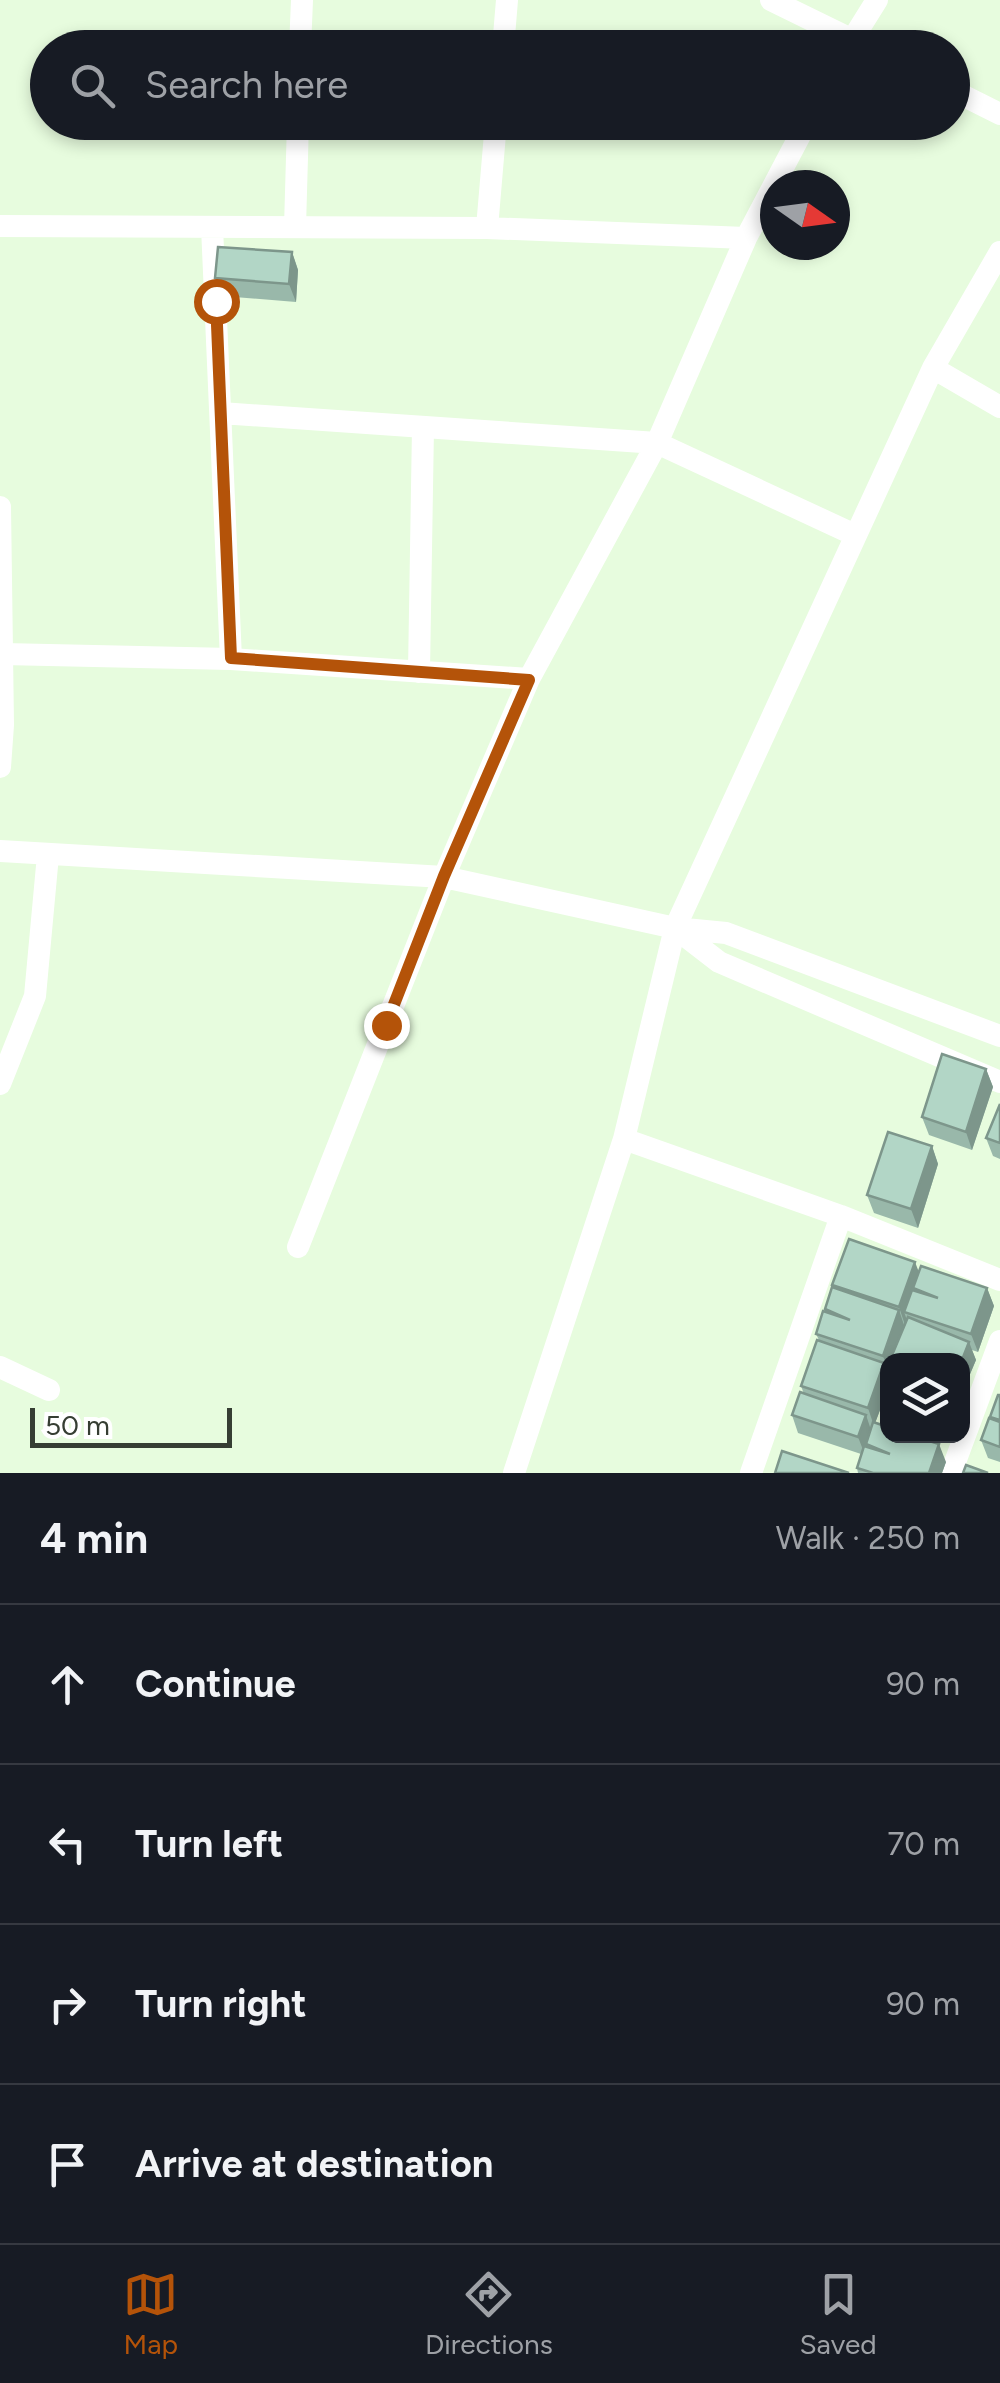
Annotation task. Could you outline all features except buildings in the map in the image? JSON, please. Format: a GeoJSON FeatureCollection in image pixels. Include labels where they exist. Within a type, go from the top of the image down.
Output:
{"type":"FeatureCollection","features":[{"type":"Feature","properties":{"kind":"street"},"geometry":{"type":"LineString","coordinates":[[301,30],[302,0]]}},
{"type":"Feature","properties":{"kind":"street"},"geometry":{"type":"LineString","coordinates":[[504,30],[507,0]]}},
{"type":"Feature","properties":{"kind":"street"},"geometry":{"type":"LineString","coordinates":[[771,0],[828,30]]}},
{"type":"Feature","properties":{"kind":"street"},"geometry":{"type":"LineString","coordinates":[[863,30],[877,0]]}},
{"type":"Feature","properties":{"kind":"street"},"geometry":{"type":"LineString","coordinates":[[970,99],[1000,114]]}},
{"type":"Feature","properties":{"kind":"street"},"geometry":{"type":"LineString","coordinates":[[295,227],[297,140]]}},
{"type":"Feature","properties":{"kind":"street"},"geometry":{"type":"LineString","coordinates":[[487,228],[494,140]]}},
{"type":"Feature","properties":{"kind":"street"},"geometry":{"type":"LineString","coordinates":[[298,1247],[444,876],[529,680],[657,443],[746,238],[798,140]]}},
{"type":"Feature","properties":{"kind":"street"},"geometry":{"type":"LineString","coordinates":[[0,226],[487,228],[746,238]]}},
{"type":"Feature","properties":{"kind":"street"},"geometry":{"type":"LineString","coordinates":[[212,227],[231,658]]}},
{"type":"Feature","properties":{"kind":"street"},"geometry":{"type":"LineString","coordinates":[[514,1473],[624,1138],[675,928],[932,368],[1000,252]]}},
{"type":"Feature","properties":{"kind":"street"},"geometry":{"type":"LineString","coordinates":[[932,368],[1000,407]]}},
{"type":"Feature","properties":{"kind":"street"},"geometry":{"type":"LineString","coordinates":[[221,412],[657,443],[855,535]]}},
{"type":"Feature","properties":{"kind":"street"},"geometry":{"type":"LineString","coordinates":[[418,672],[422,427]]}},
{"type":"Feature","properties":{"kind":"street"},"geometry":{"type":"LineString","coordinates":[[0,507],[0,766]]}},
{"type":"Feature","properties":{"kind":"street"},"geometry":{"type":"LineString","coordinates":[[3,654],[231,658],[529,680]]}},
{"type":"Feature","properties":{"kind":"street"},"geometry":{"type":"LineString","coordinates":[[0,851],[444,876],[675,928],[726,933],[1000,1036]]}},
{"type":"Feature","properties":{"kind":"street"},"geometry":{"type":"LineString","coordinates":[[0,1084],[35,996],[48,855]]}},
{"type":"Feature","properties":{"kind":"street"},"geometry":{"type":"LineString","coordinates":[[675,928],[719,962],[1000,1082]]}},
{"type":"Feature","properties":{"kind":"street"},"geometry":{"type":"LineString","coordinates":[[624,1138],[841,1216],[1000,1280]]}},
{"type":"Feature","properties":{"kind":"street"},"geometry":{"type":"LineString","coordinates":[[751,1473],[841,1216]]}},
{"type":"Feature","properties":{"kind":"street"},"geometry":{"type":"LineString","coordinates":[[950,1473],[1000,1341]]}},
{"type":"Feature","properties":{"kind":"street"},"geometry":{"type":"LineString","coordinates":[[0,1367],[49,1390]]}},
{"type":"Feature","properties":{"kind":"route"},"geometry":{"type":"LineString","coordinates":[[216,301],[231,658],[529,680],[444,876],[386,1025]]}}]}
